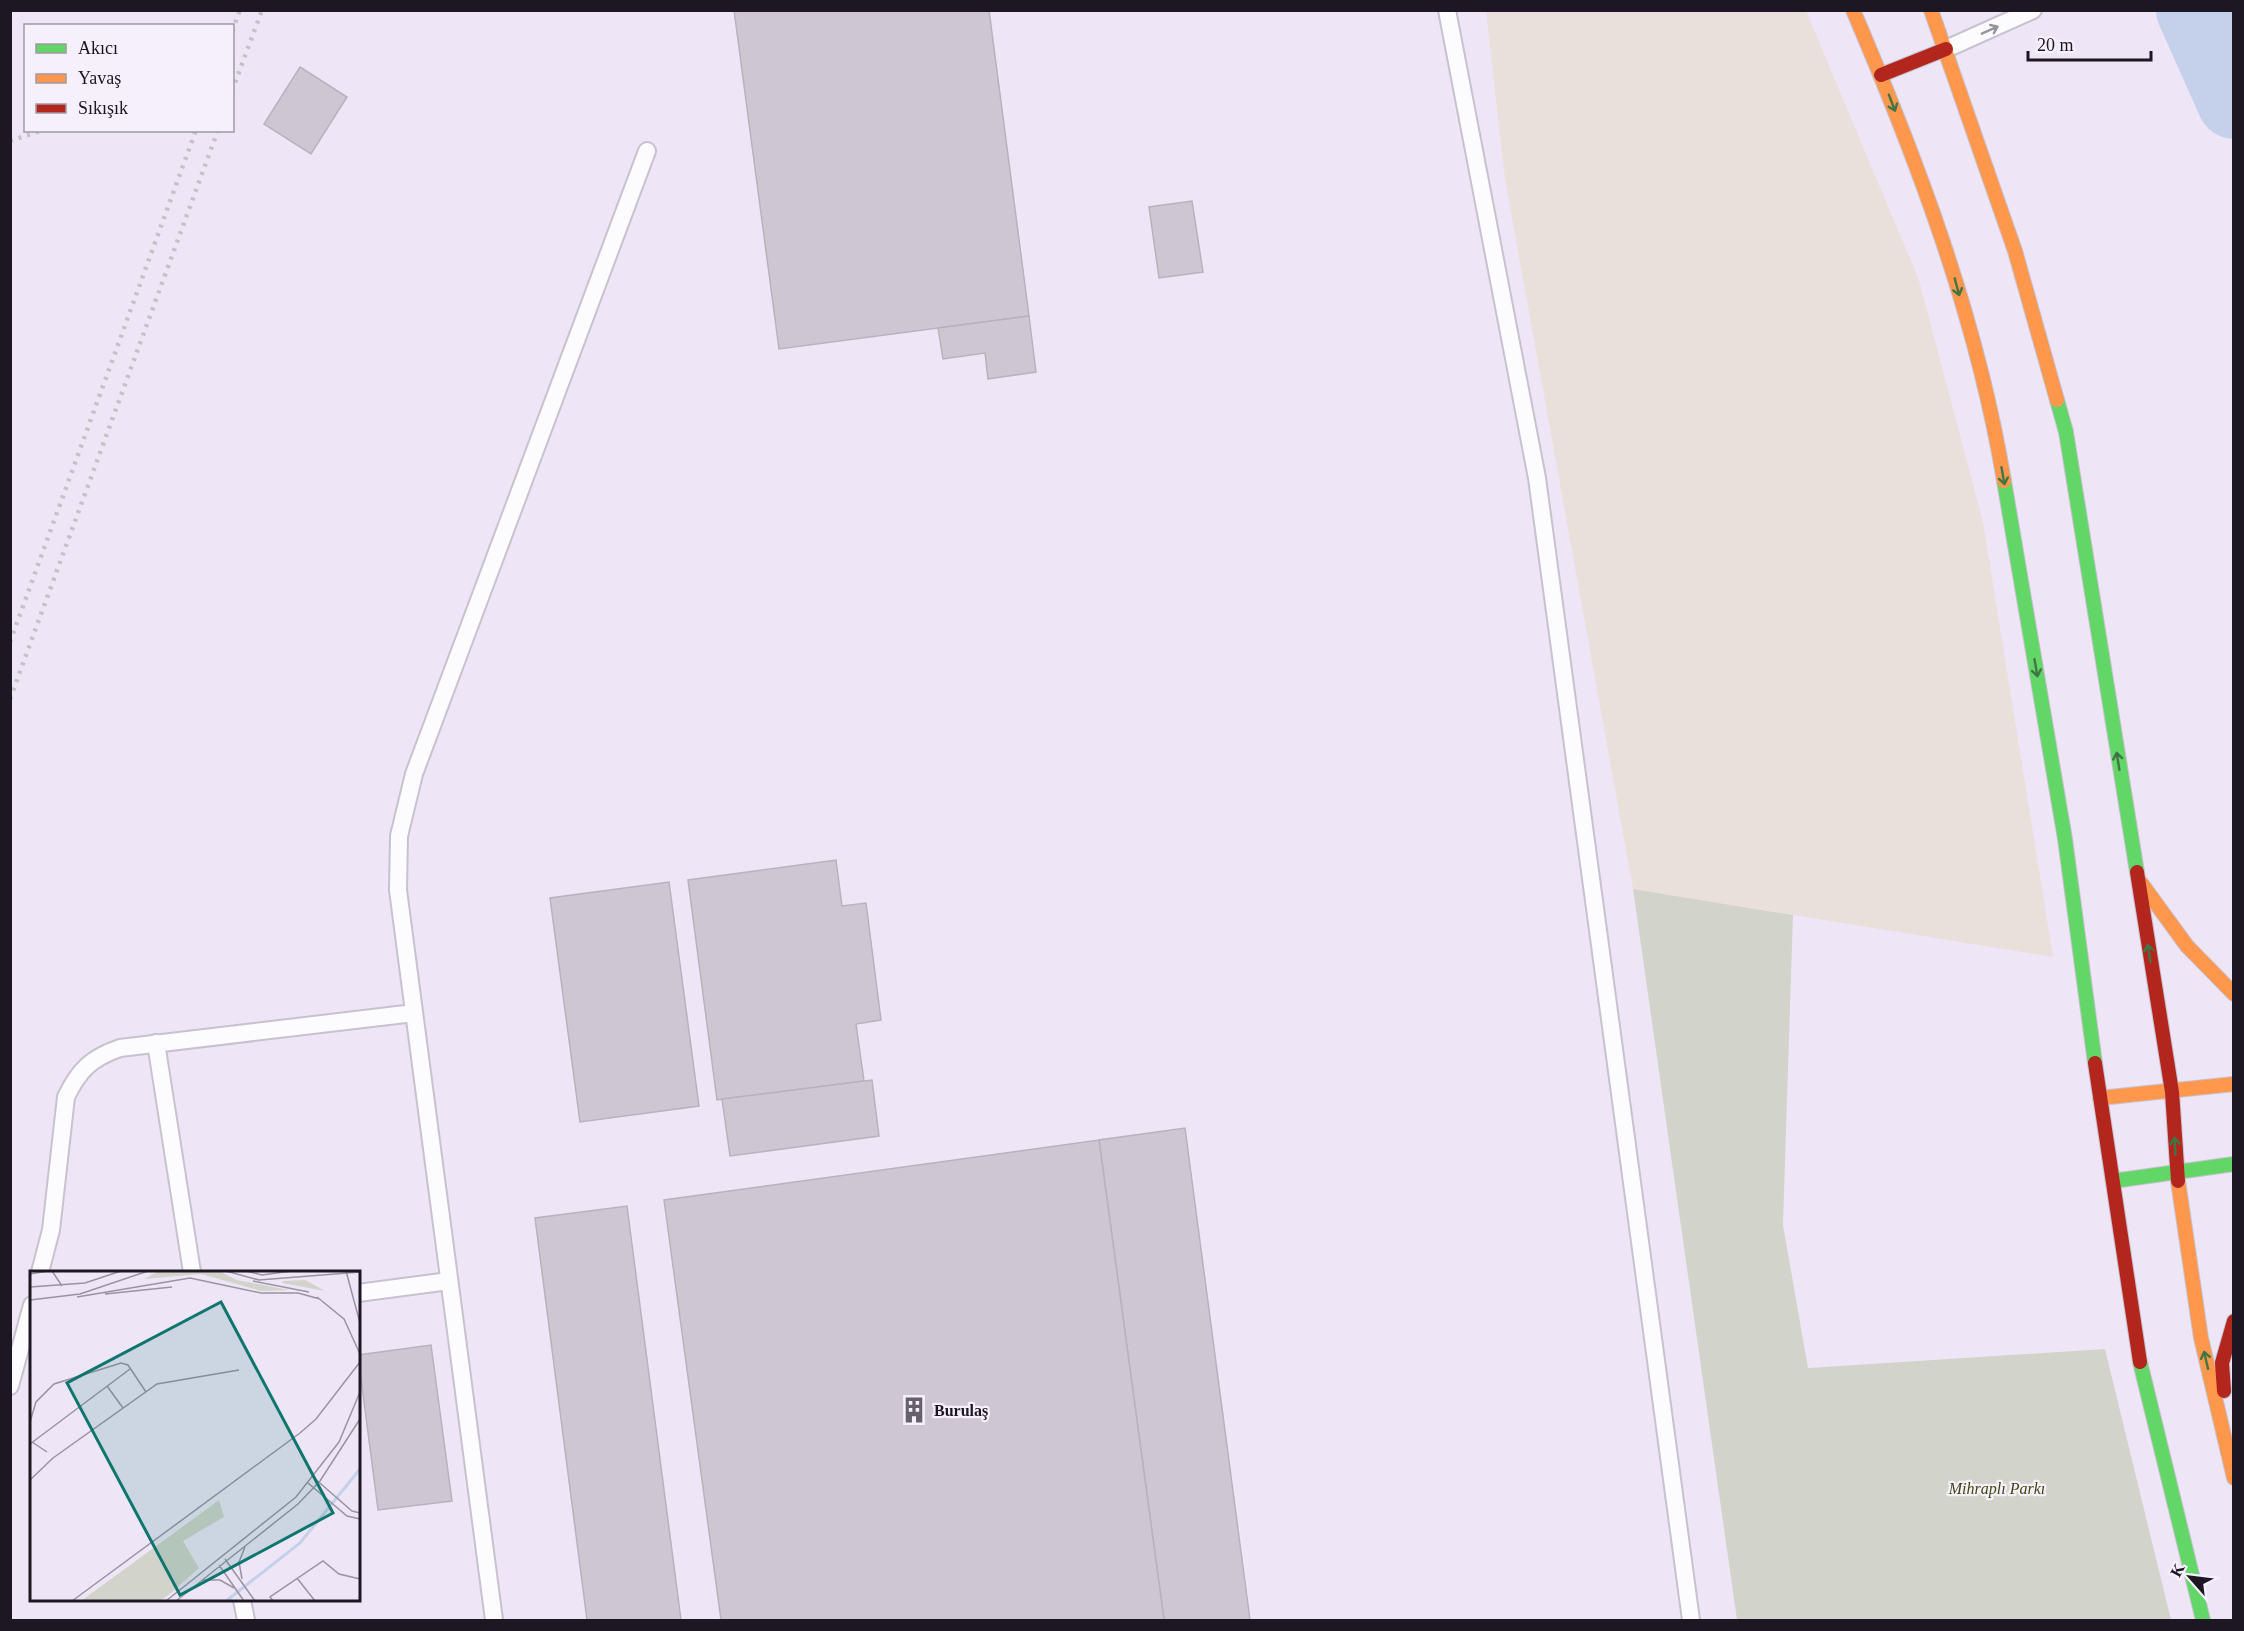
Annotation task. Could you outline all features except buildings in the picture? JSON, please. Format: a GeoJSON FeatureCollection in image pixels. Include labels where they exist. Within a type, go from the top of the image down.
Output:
{"type":"FeatureCollection","features":[{"type":"Feature","properties":{"kind":"main road"},"geometry":{"type":"LineString","coordinates":[[1853,10],[1881,75],[1945,243],[1994,420],[2065,839],[2100,1098],[2139,1353],[2203,1620]]}},
{"type":"Feature","properties":{"kind":"main road"},"geometry":{"type":"LineString","coordinates":[[1931,10],[2015,251],[2066,432],[2172,1092],[2176,1170],[2200,1338],[2234,1478]]}},
{"type":"Feature","properties":{"kind":"main road"},"geometry":{"type":"LineString","coordinates":[[1881,75],[1946,50]]}},
{"type":"Feature","properties":{"kind":"main road"},"geometry":{"type":"LineString","coordinates":[[2137,878],[2187,946],[2234,994]]}},
{"type":"Feature","properties":{"kind":"main road"},"geometry":{"type":"LineString","coordinates":[[2100,1098],[2234,1084]]}},
{"type":"Feature","properties":{"kind":"main road"},"geometry":{"type":"LineString","coordinates":[[2113,1181],[2176,1170],[2234,1164]]}},
{"type":"Feature","properties":{"kind":"main road"},"geometry":{"type":"LineString","coordinates":[[2228,1455],[2222,1363],[2234,1321]]}},
{"type":"Feature","properties":{"kind":"lane"},"geometry":{"type":"LineString","coordinates":[[1447,10],[1537,478],[1691,1620]]}},
{"type":"Feature","properties":{"kind":"lane"},"geometry":{"type":"LineString","coordinates":[[1946,50],[2033,10]]}},
{"type":"Feature","properties":{"kind":"lane"},"geometry":{"type":"LineString","coordinates":[[494,1620],[398,890],[399,836],[414,774],[647,151]]}},
{"type":"Feature","properties":{"kind":"lane"},"geometry":{"type":"LineString","coordinates":[[40,1271],[51,1230],[66,1097],[74,1080],[86,1066],[102,1054],[120,1048],[156,1043],[414,1013]]}},
{"type":"Feature","properties":{"kind":"lane"},"geometry":{"type":"LineString","coordinates":[[156,1043],[192,1271]]}},
{"type":"Feature","properties":{"kind":"lane"},"geometry":{"type":"LineString","coordinates":[[360,1293],[449,1281]]}},
{"type":"Feature","properties":{"kind":"lane"},"geometry":{"type":"LineString","coordinates":[[10,1386],[30,1312]]}},
{"type":"Feature","properties":{"kind":"lane"},"geometry":{"type":"LineString","coordinates":[[242,1601],[246,1620]]}},
{"type":"Feature","properties":{"kind":"shaded area"},"geometry":{"type":"Polygon","coordinates":[[[1486,11],[1806,11],[1919,280],[1983,522],[2053,957],[1633,889],[1505,179],[1486,11]]]}},
{"type":"Feature","properties":{"kind":"green space","name":"Mihraplı Parkı"},"geometry":{"type":"Polygon","coordinates":[[[1633,889],[1793,915],[1783,1225],[1808,1368],[2105,1349],[2171,1620],[1737,1620],[1633,889]]]}},
{"type":"Feature","properties":{"kind":"waterway"},"geometry":{"type":"LineString","coordinates":[[2193,10],[2234,102]]}},
{"type":"Feature","properties":{"kind":"railway"},"geometry":{"type":"LineString","coordinates":[[234,26],[240,10]]}},
{"type":"Feature","properties":{"kind":"railway"},"geometry":{"type":"LineString","coordinates":[[234,86],[262,10]]}},
{"type":"Feature","properties":{"kind":"railway"},"geometry":{"type":"LineString","coordinates":[[10,141],[37,132]]}},
{"type":"Feature","properties":{"kind":"railway"},"geometry":{"type":"LineString","coordinates":[[10,642],[195,132]]}},
{"type":"Feature","properties":{"kind":"railway"},"geometry":{"type":"LineString","coordinates":[[10,699],[217,132]]}},
{"type":"Feature","properties":{"kind":"traffic: fast"},"geometry":{"type":"LineString","coordinates":[[2057,400],[2066,432],[2137,872]]}},
{"type":"Feature","properties":{"kind":"traffic: fast"},"geometry":{"type":"LineString","coordinates":[[2004,481],[2065,839],[2095,1063]]}},
{"type":"Feature","properties":{"kind":"traffic: fast"},"geometry":{"type":"LineString","coordinates":[[2113,1181],[2234,1164]]}},
{"type":"Feature","properties":{"kind":"traffic: fast"},"geometry":{"type":"LineString","coordinates":[[2140,1362],[2203,1620]]}},
{"type":"Feature","properties":{"kind":"traffic: slow"},"geometry":{"type":"LineString","coordinates":[[1853,10],[1900,125],[1943,241],[1978,360],[2004,481]]}},
{"type":"Feature","properties":{"kind":"traffic: slow"},"geometry":{"type":"LineString","coordinates":[[1931,10],[2015,251],[2057,400]]}},
{"type":"Feature","properties":{"kind":"traffic: slow"},"geometry":{"type":"LineString","coordinates":[[2141,883],[2187,946],[2234,994]]}},
{"type":"Feature","properties":{"kind":"traffic: slow"},"geometry":{"type":"LineString","coordinates":[[2100,1098],[2234,1084]]}},
{"type":"Feature","properties":{"kind":"traffic: slow"},"geometry":{"type":"LineString","coordinates":[[2178,1181],[2201,1338],[2234,1478]]}},
{"type":"Feature","properties":{"kind":"traffic: jam"},"geometry":{"type":"LineString","coordinates":[[1881,75],[1946,49]]}},
{"type":"Feature","properties":{"kind":"traffic: jam"},"geometry":{"type":"LineString","coordinates":[[2137,872],[2172,1092],[2178,1181]]}},
{"type":"Feature","properties":{"kind":"traffic: jam"},"geometry":{"type":"LineString","coordinates":[[2095,1063],[2140,1362]]}},
{"type":"Feature","properties":{"kind":"traffic: jam"},"geometry":{"type":"LineString","coordinates":[[2224,1391],[2222,1363],[2234,1321]]}},
{"type":"Feature","properties":{"kind":"place","name":"Burulaş"},"geometry":{"type":"Point","coordinates":[914,1410]}}]}
